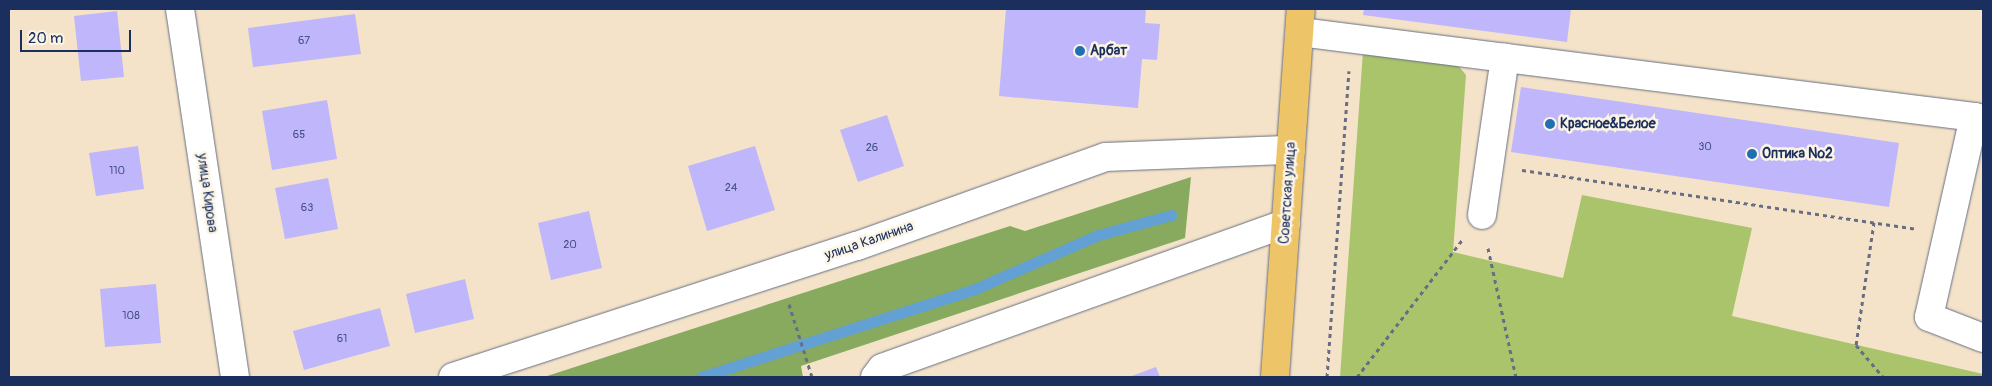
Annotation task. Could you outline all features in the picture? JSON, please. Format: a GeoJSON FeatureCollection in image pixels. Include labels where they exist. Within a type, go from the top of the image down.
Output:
{"type":"FeatureCollection","features":[{"type":"Feature","properties":{"kind":"main road","name":"Советская улица"},"geometry":{"type":"LineString","coordinates":[[1275,377],[1300,20]]}},
{"type":"Feature","properties":{"kind":"street","name":"улица Кирова"},"geometry":{"type":"LineString","coordinates":[[180,9],[235,377]]}},
{"type":"Feature","properties":{"kind":"street"},"geometry":{"type":"LineString","coordinates":[[1300,20],[1352,38],[1979,118],[1948,233],[1929,317],[1983,338]]}},
{"type":"Feature","properties":{"kind":"street"},"geometry":{"type":"LineString","coordinates":[[1482,215],[1505,58]]}},
{"type":"Feature","properties":{"kind":"street","name":"улица Калинина"},"geometry":{"type":"LineString","coordinates":[[453,377],[857,246],[1106,157],[1291,150]]}},
{"type":"Feature","properties":{"kind":"street"},"geometry":{"type":"LineString","coordinates":[[875,377],[882,368],[1286,223]]}},
{"type":"Feature","properties":{"kind":"path"},"geometry":{"type":"LineString","coordinates":[[1327,377],[1352,38]]}},
{"type":"Feature","properties":{"kind":"path"},"geometry":{"type":"LineString","coordinates":[[1489,165],[1948,233]]}},
{"type":"Feature","properties":{"kind":"path"},"geometry":{"type":"LineString","coordinates":[[1358,377],[1482,215]]}},
{"type":"Feature","properties":{"kind":"path"},"geometry":{"type":"LineString","coordinates":[[1482,215],[1516,377]]}},
{"type":"Feature","properties":{"kind":"path"},"geometry":{"type":"LineString","coordinates":[[1874,222],[1856,345],[1883,377]]}},
{"type":"Feature","properties":{"kind":"path"},"geometry":{"type":"LineString","coordinates":[[799,335],[812,377]]}},
{"type":"Feature","properties":{"kind":"green space"},"geometry":{"type":"Polygon","coordinates":[[[1363,51],[1456,63],[1466,75],[1453,252],[1563,278],[1582,195],[1752,228],[1732,316],[1983,374],[1983,377],[1340,377],[1363,51]]]}},
{"type":"Feature","properties":{"kind":"green space"},"geometry":{"type":"Polygon","coordinates":[[[1191,177],[1185,238],[801,366],[803,377],[544,377],[1010,226],[1025,231],[1191,177]]]}},
{"type":"Feature","properties":{"kind":"building","name":"Арбат"},"geometry":{"type":"Polygon","coordinates":[[[1006,9],[1146,9],[1145,23],[1160,24],[1157,60],[1142,59],[1138,108],[999,96],[1006,9]]]}},
{"type":"Feature","properties":{"kind":"building"},"geometry":{"type":"Polygon","coordinates":[[[1364,9],[1571,9],[1567,42],[1363,15],[1364,9]]]}},
{"type":"Feature","properties":{"kind":"building"},"geometry":{"type":"Polygon","coordinates":[[[117,11],[124,77],[81,81],[74,16],[117,11]]]}},
{"type":"Feature","properties":{"kind":"building"},"geometry":{"type":"Polygon","coordinates":[[[355,14],[361,54],[253,67],[248,28],[355,14]]]}},
{"type":"Feature","properties":{"kind":"building"},"geometry":{"type":"Polygon","coordinates":[[[1521,87],[1899,143],[1889,207],[1511,152],[1521,87]]]}},
{"type":"Feature","properties":{"kind":"building"},"geometry":{"type":"Polygon","coordinates":[[[327,100],[337,159],[272,170],[262,111],[327,100]]]}},
{"type":"Feature","properties":{"kind":"building"},"geometry":{"type":"Polygon","coordinates":[[[887,115],[904,166],[858,182],[840,130],[887,115]]]}},
{"type":"Feature","properties":{"kind":"building"},"geometry":{"type":"Polygon","coordinates":[[[138,146],[144,189],[96,196],[89,153],[138,146]]]}},
{"type":"Feature","properties":{"kind":"building"},"geometry":{"type":"Polygon","coordinates":[[[755,146],[775,210],[707,231],[688,166],[755,146]]]}},
{"type":"Feature","properties":{"kind":"building"},"geometry":{"type":"Polygon","coordinates":[[[328,178],[338,229],[285,239],[275,188],[328,178]]]}},
{"type":"Feature","properties":{"kind":"building"},"geometry":{"type":"Polygon","coordinates":[[[589,211],[602,268],[551,280],[538,223],[589,211]]]}},
{"type":"Feature","properties":{"kind":"building"},"geometry":{"type":"Polygon","coordinates":[[[465,279],[474,319],[415,333],[406,294],[465,279]]]}},
{"type":"Feature","properties":{"kind":"building"},"geometry":{"type":"Polygon","coordinates":[[[156,284],[161,343],[105,347],[100,289],[156,284]]]}},
{"type":"Feature","properties":{"kind":"building"},"geometry":{"type":"Polygon","coordinates":[[[380,308],[390,346],[304,370],[293,331],[380,308]]]}},
{"type":"Feature","properties":{"kind":"building"},"geometry":{"type":"Polygon","coordinates":[[[1156,367],[1160,377],[1129,377],[1156,367]]]}},
{"type":"Feature","properties":{"kind":"waterway"},"geometry":{"type":"LineString","coordinates":[[701,377],[975,289],[1098,235],[1171,215]]}},
{"type":"Feature","properties":{"kind":"place","name":"Арбат"},"geometry":{"type":"Point","coordinates":[1080,51]}},
{"type":"Feature","properties":{"kind":"place","name":"Красное&Белое"},"geometry":{"type":"Point","coordinates":[1550,124]}},
{"type":"Feature","properties":{"kind":"place","name":"Оптика №2"},"geometry":{"type":"Point","coordinates":[1752,154]}}]}
